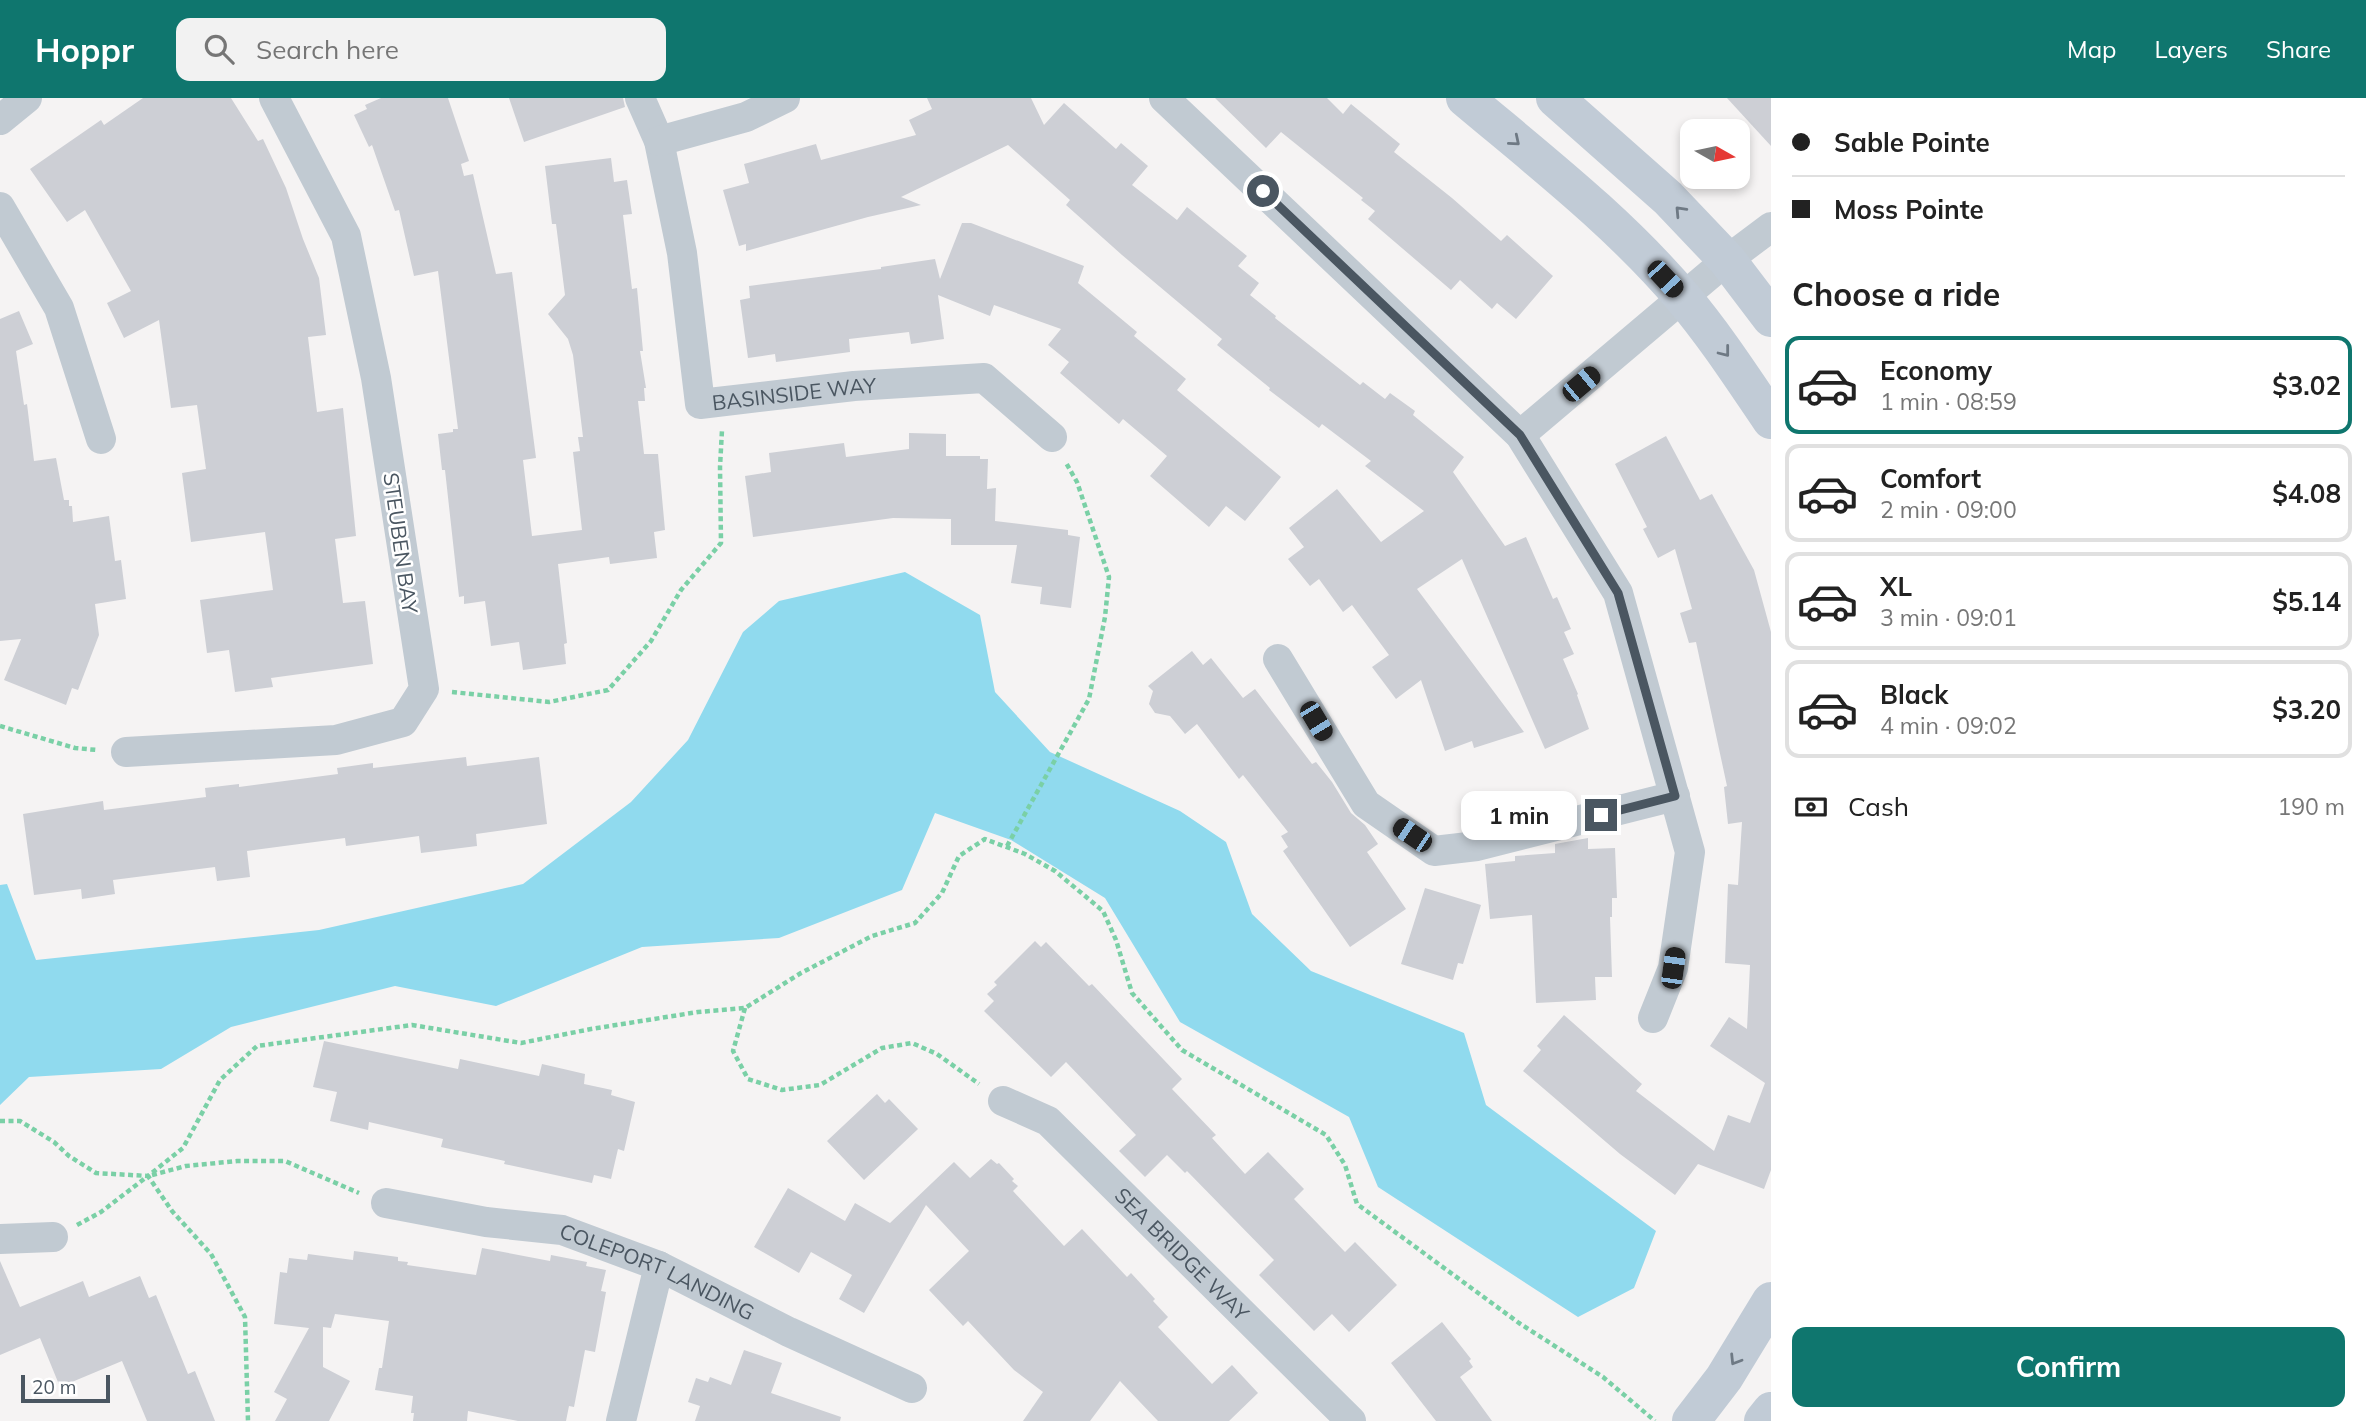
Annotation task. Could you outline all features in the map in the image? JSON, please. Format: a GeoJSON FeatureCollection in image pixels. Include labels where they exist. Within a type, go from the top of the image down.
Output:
{"type":"FeatureCollection","features":[{"type":"Feature","properties":{"kind":"main road"},"geometry":{"type":"LineString","coordinates":[[1465,98],[1566,183],[1628,240],[1683,298],[1732,361],[1771,420]]}},
{"type":"Feature","properties":{"kind":"main road"},"geometry":{"type":"LineString","coordinates":[[1555,98],[1668,198],[1727,260],[1771,318]]}},
{"type":"Feature","properties":{"kind":"main road"},"geometry":{"type":"LineString","coordinates":[[1691,1421],[1724,1378],[1771,1301]]}},
{"type":"Feature","properties":{"kind":"main road"},"geometry":{"type":"LineString","coordinates":[[1763,1421],[1771,1411]]}},
{"type":"Feature","properties":{"kind":"street"},"geometry":{"type":"LineString","coordinates":[[0,120],[27,98]]}},
{"type":"Feature","properties":{"kind":"street","name":"STEUBEN BAY"},"geometry":{"type":"LineString","coordinates":[[274,98],[346,236],[376,378],[424,689]]}},
{"type":"Feature","properties":{"kind":"street","name":"BASINSIDE WAY"},"geometry":{"type":"LineString","coordinates":[[640,98],[659,141],[682,253],[700,404],[854,386],[984,378],[1052,437]]}},
{"type":"Feature","properties":{"kind":"street"},"geometry":{"type":"LineString","coordinates":[[659,141],[746,117],[785,98]]}},
{"type":"Feature","properties":{"kind":"street"},"geometry":{"type":"LineString","coordinates":[[1164,98],[1520,435],[1618,593],[1689,852],[1673,968],[1653,1018]]}},
{"type":"Feature","properties":{"kind":"street"},"geometry":{"type":"LineString","coordinates":[[0,206],[59,308],[101,439]]}},
{"type":"Feature","properties":{"kind":"street"},"geometry":{"type":"LineString","coordinates":[[1520,435],[1727,260],[1771,228]]}},
{"type":"Feature","properties":{"kind":"street"},"geometry":{"type":"LineString","coordinates":[[1278,659],[1366,804],[1434,851],[1477,846],[1675,796]]}},
{"type":"Feature","properties":{"kind":"street"},"geometry":{"type":"LineString","coordinates":[[126,752],[336,740],[403,722],[424,689]]}},
{"type":"Feature","properties":{"kind":"street","name":"SEA BRIDGE WAY"},"geometry":{"type":"LineString","coordinates":[[1003,1101],[1048,1121],[1351,1421]]}},
{"type":"Feature","properties":{"kind":"street","name":"COLEPORT LANDING"},"geometry":{"type":"LineString","coordinates":[[386,1203],[486,1222],[562,1230],[659,1266],[789,1332],[912,1388]]}},
{"type":"Feature","properties":{"kind":"street"},"geometry":{"type":"LineString","coordinates":[[0,1239],[53,1237]]}},
{"type":"Feature","properties":{"kind":"street"},"geometry":{"type":"LineString","coordinates":[[621,1421],[659,1266]]}},
{"type":"Feature","properties":{"kind":"path"},"geometry":{"type":"LineString","coordinates":[[424,689],[549,702],[608,690],[651,641],[681,590],[721,543],[720,467],[724,401]]}},
{"type":"Feature","properties":{"kind":"path"},"geometry":{"type":"LineString","coordinates":[[1007,846],[1089,699],[1105,617],[1109,577],[1076,482],[1052,437]]}},
{"type":"Feature","properties":{"kind":"path"},"geometry":{"type":"LineString","coordinates":[[0,726],[75,748],[126,752]]}},
{"type":"Feature","properties":{"kind":"path"},"geometry":{"type":"LineString","coordinates":[[53,1237],[101,1212],[183,1148],[220,1080],[257,1046],[412,1025],[521,1043],[685,1014],[745,1008],[801,973],[872,936],[915,923],[942,893],[959,856],[985,839],[1007,846],[1055,871],[1103,911],[1116,940],[1132,993],[1182,1050],[1326,1135],[1345,1165],[1357,1204],[1519,1323],[1603,1377],[1655,1421]]}},
{"type":"Feature","properties":{"kind":"path"},"geometry":{"type":"LineString","coordinates":[[745,1008],[733,1051],[748,1079],[782,1090],[821,1085],[882,1048],[912,1043],[937,1054],[1003,1101]]}},
{"type":"Feature","properties":{"kind":"path"},"geometry":{"type":"LineString","coordinates":[[0,1121],[20,1121],[96,1173],[148,1176],[186,1166],[211,1163],[285,1161],[386,1203]]}},
{"type":"Feature","properties":{"kind":"path"},"geometry":{"type":"LineString","coordinates":[[148,1176],[172,1211],[211,1254],[245,1317],[248,1421]]}},
{"type":"Feature","properties":{"kind":"water"},"geometry":{"type":"Polygon","coordinates":[[[905,572],[980,615],[995,692],[1050,752],[1180,811],[1226,842],[1252,914],[1311,971],[1464,1033],[1486,1105],[1656,1231],[1634,1288],[1578,1317],[1378,1187],[1349,1117],[1180,1022],[1105,898],[1011,840],[935,813],[902,890],[779,938],[642,947],[496,1006],[395,986],[231,1027],[161,1069],[29,1077],[0,1105],[0,885],[7,884],[36,960],[319,930],[523,884],[631,802],[688,740],[743,632],[779,601],[905,572]]]}},
{"type":"Feature","properties":{"kind":"building"},"geometry":{"type":"Polygon","coordinates":[[[143,98],[231,98],[258,141],[263,139],[286,188],[319,278],[326,335],[308,337],[317,412],[343,408],[356,536],[335,539],[343,603],[365,601],[373,664],[271,678],[273,687],[235,692],[229,650],[207,653],[200,600],[273,590],[265,532],[191,542],[182,473],[206,469],[197,405],[171,408],[159,320],[124,338],[107,303],[131,291],[85,210],[67,222],[30,169],[101,120],[104,125],[143,98]]]}},
{"type":"Feature","properties":{"kind":"building"},"geometry":{"type":"Polygon","coordinates":[[[381,98],[448,98],[469,161],[461,164],[464,176],[473,174],[496,274],[512,272],[536,458],[523,460],[532,536],[582,530],[573,452],[580,451],[578,437],[583,437],[573,355],[568,339],[548,314],[565,295],[545,166],[611,158],[614,182],[627,180],[632,214],[623,215],[632,289],[637,288],[643,351],[640,351],[646,388],[645,401],[638,401],[644,454],[658,454],[665,530],[654,532],[657,558],[610,564],[609,557],[558,564],[567,643],[564,644],[566,664],[523,670],[519,642],[491,646],[485,601],[464,604],[464,596],[459,597],[445,470],[442,470],[438,434],[458,429],[438,271],[414,276],[399,210],[395,211],[372,145],[369,147],[354,115],[367,109],[365,105],[381,98]]]}},
{"type":"Feature","properties":{"kind":"building"},"geometry":{"type":"Polygon","coordinates":[[[509,98],[623,98],[625,107],[524,142],[509,98]]]}},
{"type":"Feature","properties":{"kind":"building"},"geometry":{"type":"Polygon","coordinates":[[[927,98],[1031,98],[1044,125],[1064,103],[1116,149],[1121,143],[1148,166],[1132,185],[1177,220],[1187,207],[1247,256],[1238,266],[1259,283],[1250,295],[1276,316],[1275,318],[1360,385],[1363,382],[1385,399],[1390,393],[1415,411],[1413,415],[1464,457],[1453,472],[1505,546],[1526,537],[1553,599],[1557,597],[1571,629],[1564,632],[1574,654],[1563,659],[1589,729],[1545,749],[1462,559],[1417,589],[1524,732],[1474,748],[1472,741],[1445,751],[1421,680],[1396,699],[1372,667],[1389,655],[1352,605],[1343,612],[1319,579],[1310,586],[1288,559],[1304,547],[1289,528],[1337,489],[1381,542],[1424,511],[1365,466],[1371,461],[1322,424],[1319,428],[1217,345],[1222,339],[1066,205],[1070,200],[1008,145],[901,197],[921,205],[746,251],[746,244],[739,246],[723,190],[749,183],[744,164],[816,144],[821,160],[916,135],[909,120],[932,109],[927,98]]]}},
{"type":"Feature","properties":{"kind":"building"},"geometry":{"type":"Polygon","coordinates":[[[1215,98],[1327,98],[1343,114],[1351,104],[1400,144],[1394,152],[1501,241],[1507,235],[1553,276],[1516,319],[1497,303],[1492,309],[1460,280],[1451,290],[1368,219],[1375,211],[1361,200],[1363,198],[1281,132],[1266,148],[1215,98]]]}},
{"type":"Feature","properties":{"kind":"building"},"geometry":{"type":"Polygon","coordinates":[[[1727,98],[1771,98],[1771,146],[1750,123],[1750,119],[1746,119],[1727,98]]]}},
{"type":"Feature","properties":{"kind":"building"},"geometry":{"type":"Polygon","coordinates":[[[962,223],[971,223],[1084,266],[1078,283],[1137,332],[1134,336],[1186,379],[1177,390],[1281,477],[1245,521],[1226,506],[1209,527],[1188,509],[1150,476],[1167,456],[1123,419],[1119,424],[1060,373],[1069,362],[1048,345],[1061,329],[994,305],[990,316],[938,295],[944,339],[911,344],[909,332],[849,339],[850,352],[776,362],[775,354],[748,358],[740,300],[750,298],[749,286],[881,269],[935,259],[940,279],[962,223]]]}},
{"type":"Feature","properties":{"kind":"building"},"geometry":{"type":"Polygon","coordinates":[[[19,311],[33,344],[16,351],[24,405],[27,404],[34,461],[56,458],[64,500],[69,500],[69,506],[72,506],[73,522],[109,516],[115,561],[121,560],[126,599],[95,604],[99,635],[78,690],[72,688],[66,705],[4,680],[21,639],[0,641],[0,319],[19,311]]]}},
{"type":"Feature","properties":{"kind":"building"},"geometry":{"type":"Polygon","coordinates":[[[909,433],[946,434],[946,456],[980,456],[980,459],[988,459],[987,489],[996,488],[995,521],[1068,530],[1068,535],[1080,537],[1071,608],[1040,604],[1042,587],[1011,583],[1017,545],[951,545],[951,519],[893,518],[753,537],[745,476],[771,472],[769,453],[844,443],[846,457],[909,449],[909,433]]]}},
{"type":"Feature","properties":{"kind":"building"},"geometry":{"type":"Polygon","coordinates":[[[1666,436],[1700,500],[1712,494],[1754,570],[1771,632],[1771,1170],[1764,1189],[1698,1164],[1675,1195],[1620,1154],[1523,1071],[1541,1050],[1537,1046],[1564,1015],[1642,1084],[1636,1091],[1714,1151],[1728,1115],[1750,1123],[1765,1083],[1710,1046],[1729,1017],[1747,1029],[1750,965],[1725,963],[1728,884],[1738,885],[1742,822],[1728,824],[1724,787],[1727,786],[1696,642],[1689,643],[1680,613],[1692,609],[1675,549],[1658,558],[1643,529],[1647,527],[1615,464],[1666,436]]]}},
{"type":"Feature","properties":{"kind":"building"},"geometry":{"type":"Polygon","coordinates":[[[1192,651],[1203,665],[1211,658],[1243,698],[1255,689],[1312,764],[1316,762],[1332,782],[1351,813],[1365,825],[1378,844],[1367,852],[1406,909],[1350,947],[1283,851],[1288,847],[1281,836],[1288,832],[1243,775],[1239,779],[1197,724],[1185,734],[1170,716],[1155,713],[1149,704],[1153,691],[1148,686],[1192,651]]]}},
{"type":"Feature","properties":{"kind":"building"},"geometry":{"type":"Polygon","coordinates":[[[466,757],[467,766],[539,757],[547,824],[476,834],[477,846],[421,853],[419,836],[346,846],[345,838],[247,851],[250,877],[217,881],[215,867],[113,880],[115,894],[82,899],[81,889],[34,895],[23,814],[103,801],[104,810],[206,797],[205,788],[239,784],[239,787],[338,774],[337,768],[373,763],[373,768],[466,757]]]}},
{"type":"Feature","properties":{"kind":"building"},"geometry":{"type":"Polygon","coordinates":[[[1588,838],[1588,849],[1615,848],[1617,898],[1612,898],[1610,917],[1612,977],[1595,977],[1596,1000],[1536,1003],[1532,915],[1490,919],[1485,864],[1515,861],[1515,856],[1555,853],[1555,844],[1588,838]]]}},
{"type":"Feature","properties":{"kind":"building"},"geometry":{"type":"Polygon","coordinates":[[[1425,888],[1481,905],[1463,964],[1458,963],[1453,980],[1401,964],[1425,888]]]}},
{"type":"Feature","properties":{"kind":"building"},"geometry":{"type":"Polygon","coordinates":[[[1035,941],[1041,947],[1046,942],[1089,986],[1092,984],[1182,1079],[1172,1089],[1216,1135],[1212,1138],[1245,1174],[1268,1152],[1304,1189],[1294,1199],[1345,1252],[1355,1242],[1397,1285],[1349,1332],[1332,1314],[1314,1331],[1259,1275],[1274,1260],[1187,1171],[1185,1173],[1167,1155],[1145,1177],[1119,1151],[1136,1135],[1066,1062],[1051,1077],[984,1011],[994,1001],[987,994],[997,985],[994,982],[1035,941]]]}},
{"type":"Feature","properties":{"kind":"building"},"geometry":{"type":"Polygon","coordinates":[[[324,1041],[458,1069],[460,1059],[539,1076],[542,1064],[585,1074],[584,1084],[612,1090],[611,1095],[635,1102],[624,1151],[618,1149],[611,1179],[594,1175],[592,1183],[441,1147],[443,1139],[369,1122],[368,1130],[330,1121],[337,1092],[313,1087],[324,1041]]]}},
{"type":"Feature","properties":{"kind":"building"},"geometry":{"type":"Polygon","coordinates":[[[877,1094],[885,1103],[889,1099],[918,1129],[864,1180],[827,1141],[877,1094]]]}},
{"type":"Feature","properties":{"kind":"building"},"geometry":{"type":"Polygon","coordinates":[[[991,1159],[999,1163],[1014,1179],[1012,1181],[1018,1186],[1013,1191],[1064,1246],[1082,1229],[1127,1277],[1131,1273],[1168,1317],[1158,1327],[1212,1384],[1232,1365],[1258,1393],[1229,1421],[1158,1421],[1120,1381],[1090,1421],[1023,1421],[1043,1392],[1014,1370],[968,1321],[963,1326],[929,1290],[969,1251],[926,1205],[864,1313],[839,1299],[852,1275],[811,1252],[799,1273],[754,1247],[788,1188],[845,1221],[855,1203],[890,1223],[954,1162],[970,1178],[991,1159]]]}},
{"type":"Feature","properties":{"kind":"building"},"geometry":{"type":"Polygon","coordinates":[[[482,1248],[550,1261],[551,1255],[587,1262],[586,1266],[606,1270],[601,1291],[606,1292],[595,1352],[585,1350],[574,1407],[569,1406],[566,1421],[518,1421],[468,1411],[467,1421],[413,1421],[413,1396],[375,1390],[379,1368],[382,1368],[389,1321],[335,1314],[331,1328],[323,1327],[323,1367],[350,1381],[329,1421],[275,1421],[287,1399],[274,1392],[309,1328],[274,1324],[280,1272],[287,1273],[289,1258],[307,1260],[308,1254],[353,1260],[354,1251],[398,1257],[398,1261],[408,1262],[407,1265],[476,1275],[482,1248]]]}},
{"type":"Feature","properties":{"kind":"building"},"geometry":{"type":"Polygon","coordinates":[[[0,1261],[20,1307],[83,1281],[89,1297],[140,1276],[149,1298],[156,1295],[188,1374],[195,1371],[215,1421],[147,1421],[122,1361],[60,1387],[40,1338],[0,1355],[0,1261]]]}},
{"type":"Feature","properties":{"kind":"building"},"geometry":{"type":"Polygon","coordinates":[[[1442,1322],[1471,1359],[1469,1361],[1473,1367],[1460,1377],[1492,1421],[1436,1421],[1391,1363],[1442,1322]]]}},
{"type":"Feature","properties":{"kind":"building"},"geometry":{"type":"Polygon","coordinates":[[[744,1350],[782,1363],[771,1393],[841,1417],[840,1421],[695,1421],[700,1406],[688,1402],[696,1378],[708,1382],[710,1377],[731,1385],[744,1350]]]}},
{"type":"Feature","properties":{"kind":"route"},"geometry":{"type":"LineString","coordinates":[[1263,191],[1520,435],[1618,593],[1675,796],[1601,815]]}}]}
